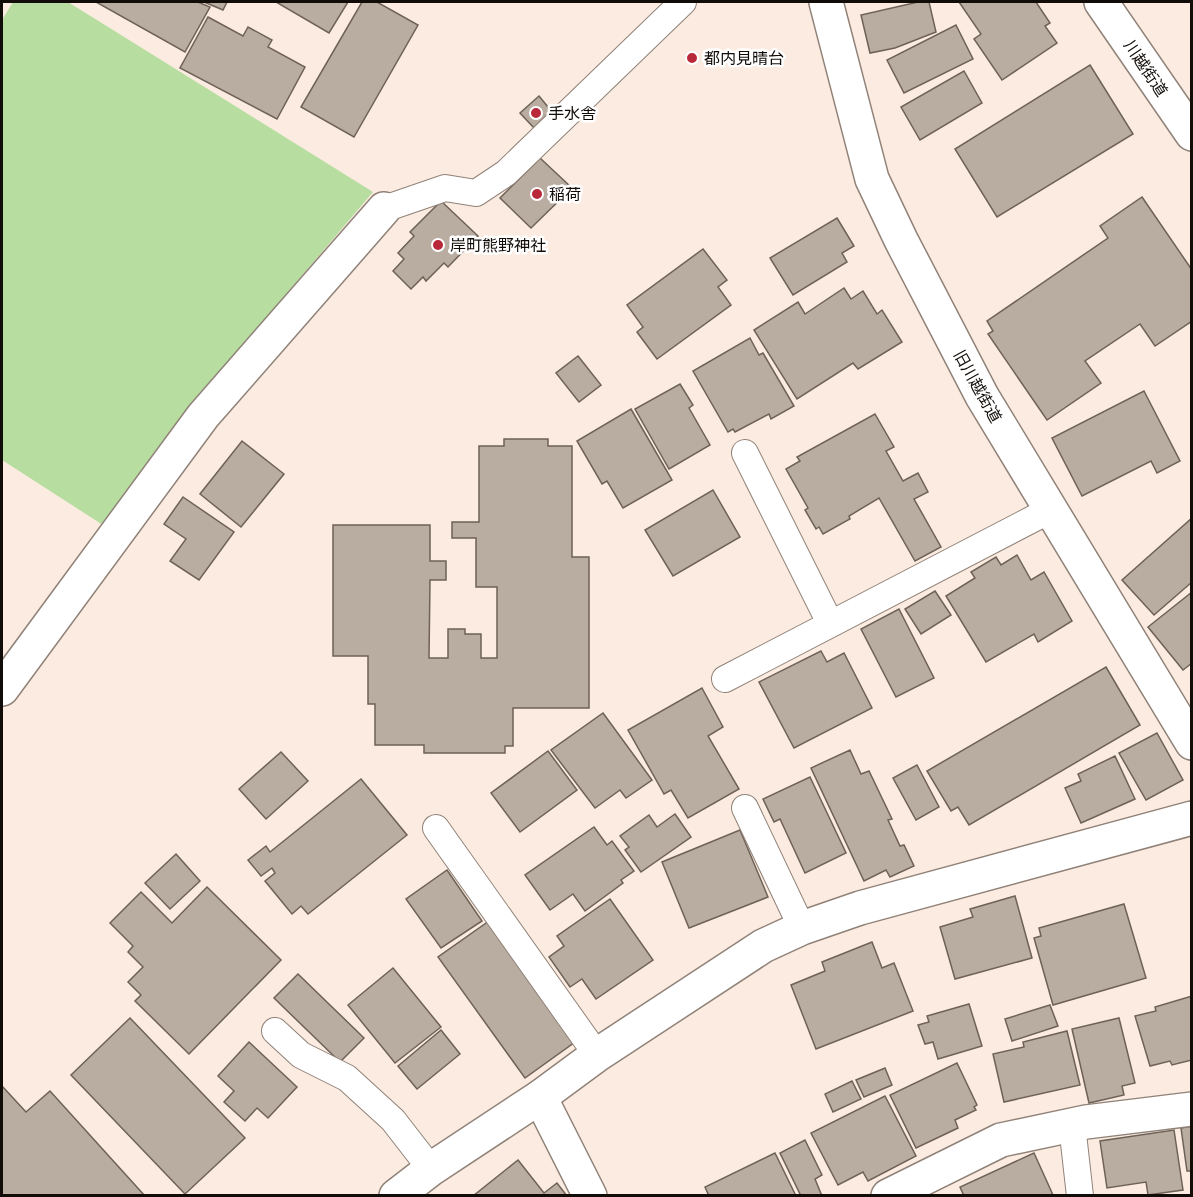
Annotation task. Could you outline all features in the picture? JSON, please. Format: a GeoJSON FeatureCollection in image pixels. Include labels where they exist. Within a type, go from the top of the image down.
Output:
{"type":"FeatureCollection","features":[{"type":"Feature","properties":{"kind":"main road","name":"旧川越街道"},"geometry":{"type":"LineString","coordinates":[[826,2],[872,179],[901,240],[982,396],[1191,743]]}},
{"type":"Feature","properties":{"kind":"main road","name":"川越街道"},"geometry":{"type":"LineString","coordinates":[[1101,2],[1191,134]]}},
{"type":"Feature","properties":{"kind":"main road"},"geometry":{"type":"LineString","coordinates":[[2,689],[203,416],[384,209]]}},
{"type":"Feature","properties":{"kind":"main road"},"geometry":{"type":"LineString","coordinates":[[396,1196],[431,1169],[597,1055],[763,946],[802,928],[860,908],[1191,818]]}},
{"type":"Feature","properties":{"kind":"main road"},"geometry":{"type":"LineString","coordinates":[[540,1096],[590,1196]]}},
{"type":"Feature","properties":{"kind":"main road"},"geometry":{"type":"LineString","coordinates":[[888,1196],[1000,1140],[1072,1125],[1191,1109]]}},
{"type":"Feature","properties":{"kind":"lane"},"geometry":{"type":"LineString","coordinates":[[384,209],[445,188],[476,193],[506,173],[682,2]]}},
{"type":"Feature","properties":{"kind":"lane"},"geometry":{"type":"LineString","coordinates":[[745,453],[830,623]]}},
{"type":"Feature","properties":{"kind":"lane"},"geometry":{"type":"LineString","coordinates":[[725,679],[1052,509]]}},
{"type":"Feature","properties":{"kind":"lane"},"geometry":{"type":"LineString","coordinates":[[745,808],[802,928]]}},
{"type":"Feature","properties":{"kind":"lane"},"geometry":{"type":"LineString","coordinates":[[436,828],[597,1055]]}},
{"type":"Feature","properties":{"kind":"lane"},"geometry":{"type":"LineString","coordinates":[[275,1031],[301,1055],[347,1078],[393,1120],[431,1169]]}},
{"type":"Feature","properties":{"kind":"lane"},"geometry":{"type":"LineString","coordinates":[[1072,1125],[1080,1196]]}},
{"type":"Feature","properties":{"kind":"green space"},"geometry":{"type":"Polygon","coordinates":[[[13,2],[68,2],[373,192],[191,406],[106,527],[2,460],[2,20],[13,2]]]}},
{"type":"Feature","properties":{"kind":"building"},"geometry":{"type":"Polygon","coordinates":[[[96,2],[198,2],[210,7],[185,52],[96,2]]]}},
{"type":"Feature","properties":{"kind":"building"},"geometry":{"type":"Polygon","coordinates":[[[204,2],[227,2],[223,10],[204,2]]]}},
{"type":"Feature","properties":{"kind":"building"},"geometry":{"type":"Polygon","coordinates":[[[276,2],[348,2],[329,33],[276,2]]]}},
{"type":"Feature","properties":{"kind":"building"},"geometry":{"type":"Polygon","coordinates":[[[362,2],[377,2],[418,25],[354,137],[301,107],[362,2]]]}},
{"type":"Feature","properties":{"kind":"building"},"geometry":{"type":"Polygon","coordinates":[[[918,2],[929,2],[936,32],[895,48],[870,53],[861,15],[918,2]]]}},
{"type":"Feature","properties":{"kind":"building"},"geometry":{"type":"Polygon","coordinates":[[[959,2],[1036,2],[1050,23],[1045,26],[1057,43],[1002,80],[974,39],[981,34],[959,2]]]}},
{"type":"Feature","properties":{"kind":"building"},"geometry":{"type":"Polygon","coordinates":[[[208,17],[243,36],[248,27],[272,40],[268,47],[305,67],[277,119],[180,68],[208,17]]]}},
{"type":"Feature","properties":{"kind":"building"},"geometry":{"type":"Polygon","coordinates":[[[956,25],[973,59],[904,93],[887,60],[956,25]]]}},
{"type":"Feature","properties":{"kind":"building"},"geometry":{"type":"Polygon","coordinates":[[[1090,65],[1133,134],[997,217],[955,149],[1090,65]]]}},
{"type":"Feature","properties":{"kind":"building"},"geometry":{"type":"Polygon","coordinates":[[[964,71],[982,103],[920,140],[901,107],[964,71]]]}},
{"type":"Feature","properties":{"kind":"building","name":"手水舎"},"geometry":{"type":"Polygon","coordinates":[[[539,96],[552,112],[534,128],[520,113],[539,96]]]}},
{"type":"Feature","properties":{"kind":"building"},"geometry":{"type":"Polygon","coordinates":[[[540,158],[572,188],[531,228],[500,198],[540,158]]]}},
{"type":"Feature","properties":{"kind":"building"},"geometry":{"type":"Polygon","coordinates":[[[1142,197],[1192,270],[1192,321],[1155,346],[1140,324],[1085,361],[1101,383],[1047,420],[988,334],[993,331],[987,321],[1108,238],[1100,226],[1142,197]]]}},
{"type":"Feature","properties":{"kind":"building","name":"岸町熊野神社"},"geometry":{"type":"Polygon","coordinates":[[[441,201],[478,236],[448,267],[444,263],[426,281],[423,277],[411,289],[393,271],[404,259],[398,253],[414,236],[410,232],[441,201]]]}},
{"type":"Feature","properties":{"kind":"building"},"geometry":{"type":"Polygon","coordinates":[[[837,218],[854,246],[842,253],[847,262],[793,295],[770,258],[837,218]]]}},
{"type":"Feature","properties":{"kind":"building"},"geometry":{"type":"Polygon","coordinates":[[[703,249],[727,280],[718,287],[731,305],[657,359],[637,332],[643,327],[627,305],[703,249]]]}},
{"type":"Feature","properties":{"kind":"building"},"geometry":{"type":"Polygon","coordinates":[[[844,288],[851,299],[863,291],[877,314],[882,310],[902,342],[858,369],[853,363],[797,399],[754,330],[798,302],[805,314],[844,288]]]}},
{"type":"Feature","properties":{"kind":"building"},"geometry":{"type":"Polygon","coordinates":[[[750,338],[759,355],[763,353],[794,406],[771,419],[769,414],[735,432],[733,429],[728,432],[693,371],[750,338]]]}},
{"type":"Feature","properties":{"kind":"building"},"geometry":{"type":"Polygon","coordinates":[[[578,356],[601,385],[579,402],[556,373],[578,356]]]}},
{"type":"Feature","properties":{"kind":"building"},"geometry":{"type":"Polygon","coordinates":[[[680,384],[693,405],[689,408],[710,445],[669,469],[635,409],[680,384]]]}},
{"type":"Feature","properties":{"kind":"building"},"geometry":{"type":"Polygon","coordinates":[[[1144,391],[1180,461],[1157,473],[1151,461],[1082,496],[1052,438],[1144,391]]]}},
{"type":"Feature","properties":{"kind":"building"},"geometry":{"type":"Polygon","coordinates":[[[631,409],[672,480],[623,508],[607,481],[602,484],[577,441],[631,409]]]}},
{"type":"Feature","properties":{"kind":"building"},"geometry":{"type":"Polygon","coordinates":[[[875,414],[894,447],[886,451],[903,481],[918,473],[928,492],[914,499],[941,547],[915,561],[879,498],[849,516],[850,519],[823,534],[819,527],[816,529],[805,510],[808,508],[786,469],[800,461],[797,457],[875,414]]]}},
{"type":"Feature","properties":{"kind":"building"},"geometry":{"type":"Polygon","coordinates":[[[504,439],[548,439],[548,446],[572,446],[572,557],[589,557],[589,708],[513,708],[513,746],[505,746],[505,753],[424,753],[424,745],[375,745],[375,704],[368,704],[368,656],[333,656],[333,525],[430,525],[430,561],[446,561],[446,580],[430,580],[429,658],[448,658],[448,629],[465,629],[465,634],[481,634],[481,658],[497,658],[497,587],[476,587],[476,538],[452,538],[452,522],[479,522],[479,446],[504,446],[504,439]]]}},
{"type":"Feature","properties":{"kind":"building"},"geometry":{"type":"Polygon","coordinates":[[[242,441],[284,474],[241,527],[200,494],[242,441]]]}},
{"type":"Feature","properties":{"kind":"building"},"geometry":{"type":"Polygon","coordinates":[[[713,490],[740,537],[673,576],[645,530],[713,490]]]}},
{"type":"Feature","properties":{"kind":"building"},"geometry":{"type":"Polygon","coordinates":[[[183,497],[234,532],[199,580],[170,561],[186,539],[164,524],[183,497]]]}},
{"type":"Feature","properties":{"kind":"building"},"geometry":{"type":"Polygon","coordinates":[[[1192,518],[1192,582],[1154,615],[1122,580],[1192,518]]]}},
{"type":"Feature","properties":{"kind":"building"},"geometry":{"type":"Polygon","coordinates":[[[1017,555],[1031,580],[1044,572],[1072,621],[1038,642],[1034,634],[986,662],[946,596],[975,578],[971,572],[996,557],[1001,565],[1017,555]]]}},
{"type":"Feature","properties":{"kind":"building"},"geometry":{"type":"Polygon","coordinates":[[[935,591],[951,615],[921,634],[905,609],[935,591]]]}},
{"type":"Feature","properties":{"kind":"building"},"geometry":{"type":"Polygon","coordinates":[[[1192,592],[1192,663],[1183,670],[1148,627],[1192,592]]]}},
{"type":"Feature","properties":{"kind":"building"},"geometry":{"type":"Polygon","coordinates":[[[899,609],[934,678],[896,697],[861,629],[899,609]]]}},
{"type":"Feature","properties":{"kind":"building"},"geometry":{"type":"Polygon","coordinates":[[[821,651],[827,662],[844,653],[872,708],[794,748],[759,682],[821,651]]]}},
{"type":"Feature","properties":{"kind":"building"},"geometry":{"type":"Polygon","coordinates":[[[1106,667],[1140,725],[969,825],[958,807],[951,811],[927,771],[1106,667]]]}},
{"type":"Feature","properties":{"kind":"building"},"geometry":{"type":"Polygon","coordinates":[[[702,688],[723,727],[708,736],[739,789],[688,818],[671,790],[664,794],[628,730],[702,688]]]}},
{"type":"Feature","properties":{"kind":"building"},"geometry":{"type":"Polygon","coordinates":[[[603,713],[652,780],[626,798],[620,790],[595,808],[551,750],[603,713]]]}},
{"type":"Feature","properties":{"kind":"building"},"geometry":{"type":"Polygon","coordinates":[[[1157,733],[1183,780],[1146,800],[1119,753],[1157,733]]]}},
{"type":"Feature","properties":{"kind":"building"},"geometry":{"type":"Polygon","coordinates":[[[850,750],[861,774],[869,771],[892,819],[888,820],[900,846],[904,845],[914,866],[890,877],[886,870],[864,881],[811,768],[850,750]]]}},
{"type":"Feature","properties":{"kind":"building"},"geometry":{"type":"Polygon","coordinates":[[[548,751],[577,790],[520,832],[491,793],[548,751]]]}},
{"type":"Feature","properties":{"kind":"building"},"geometry":{"type":"Polygon","coordinates":[[[281,752],[308,781],[266,819],[239,789],[281,752]]]}},
{"type":"Feature","properties":{"kind":"building"},"geometry":{"type":"Polygon","coordinates":[[[1115,756],[1135,799],[1081,823],[1065,788],[1081,781],[1078,774],[1115,756]]]}},
{"type":"Feature","properties":{"kind":"building"},"geometry":{"type":"Polygon","coordinates":[[[917,765],[939,807],[916,820],[893,778],[917,765]]]}},
{"type":"Feature","properties":{"kind":"building"},"geometry":{"type":"Polygon","coordinates":[[[810,777],[846,853],[805,873],[780,819],[774,822],[763,799],[810,777]]]}},
{"type":"Feature","properties":{"kind":"building"},"geometry":{"type":"Polygon","coordinates":[[[361,779],[407,835],[308,914],[301,906],[292,914],[265,881],[275,873],[272,868],[261,876],[248,860],[266,846],[270,852],[361,779]]]}},
{"type":"Feature","properties":{"kind":"building"},"geometry":{"type":"Polygon","coordinates":[[[675,814],[691,837],[641,872],[625,850],[629,847],[620,836],[649,815],[657,827],[675,814]]]}},
{"type":"Feature","properties":{"kind":"building"},"geometry":{"type":"Polygon","coordinates":[[[594,827],[607,845],[612,841],[634,871],[621,880],[623,883],[585,911],[573,894],[550,910],[525,875],[594,827]]]}},
{"type":"Feature","properties":{"kind":"building"},"geometry":{"type":"Polygon","coordinates":[[[740,830],[768,897],[689,928],[662,862],[740,830]]]}},
{"type":"Feature","properties":{"kind":"building"},"geometry":{"type":"Polygon","coordinates":[[[176,854],[200,881],[170,909],[145,883],[176,854]]]}},
{"type":"Feature","properties":{"kind":"building"},"geometry":{"type":"Polygon","coordinates":[[[447,870],[482,921],[441,948],[406,899],[447,870]]]}},
{"type":"Feature","properties":{"kind":"building"},"geometry":{"type":"Polygon","coordinates":[[[207,887],[281,960],[189,1054],[135,1001],[141,995],[128,982],[143,967],[128,952],[133,946],[110,923],[141,892],[172,923],[207,887]]]}},
{"type":"Feature","properties":{"kind":"building"},"geometry":{"type":"Polygon","coordinates":[[[1015,896],[1032,958],[955,979],[940,927],[973,917],[970,909],[1015,896]]]}},
{"type":"Feature","properties":{"kind":"building"},"geometry":{"type":"Polygon","coordinates":[[[610,899],[653,960],[596,999],[582,979],[570,987],[549,957],[564,946],[557,936],[610,899]]]}},
{"type":"Feature","properties":{"kind":"building"},"geometry":{"type":"Polygon","coordinates":[[[1124,904],[1146,978],[1053,1005],[1034,938],[1041,936],[1039,928],[1124,904]]]}},
{"type":"Feature","properties":{"kind":"building"},"geometry":{"type":"Polygon","coordinates":[[[489,921],[575,1042],[525,1078],[438,957],[489,921]]]}},
{"type":"Feature","properties":{"kind":"building"},"geometry":{"type":"Polygon","coordinates":[[[872,942],[882,968],[894,963],[913,1011],[816,1049],[791,985],[825,971],[822,962],[872,942]]]}},
{"type":"Feature","properties":{"kind":"building"},"geometry":{"type":"Polygon","coordinates":[[[393,968],[441,1027],[395,1063],[348,1005],[393,968]]]}},
{"type":"Feature","properties":{"kind":"building"},"geometry":{"type":"Polygon","coordinates":[[[298,974],[364,1038],[340,1062],[274,998],[298,974]]]}},
{"type":"Feature","properties":{"kind":"building"},"geometry":{"type":"Polygon","coordinates":[[[1192,996],[1192,1060],[1172,1065],[1170,1061],[1150,1066],[1135,1016],[1156,1011],[1155,1007],[1192,996]]]}},
{"type":"Feature","properties":{"kind":"building"},"geometry":{"type":"Polygon","coordinates":[[[969,1004],[982,1046],[938,1059],[933,1042],[925,1044],[918,1025],[929,1022],[927,1016],[969,1004]]]}},
{"type":"Feature","properties":{"kind":"building"},"geometry":{"type":"Polygon","coordinates":[[[1050,1005],[1058,1026],[1012,1041],[1005,1019],[1050,1005]]]}},
{"type":"Feature","properties":{"kind":"building"},"geometry":{"type":"Polygon","coordinates":[[[130,1018],[245,1138],[185,1194],[71,1075],[130,1018]]]}},
{"type":"Feature","properties":{"kind":"building"},"geometry":{"type":"Polygon","coordinates":[[[1119,1018],[1135,1083],[1122,1086],[1124,1095],[1089,1103],[1072,1029],[1119,1018]]]}},
{"type":"Feature","properties":{"kind":"building"},"geometry":{"type":"Polygon","coordinates":[[[441,1030],[460,1054],[417,1089],[398,1066],[441,1030]]]}},
{"type":"Feature","properties":{"kind":"building"},"geometry":{"type":"Polygon","coordinates":[[[1067,1031],[1080,1085],[1004,1102],[993,1054],[1024,1047],[1023,1042],[1067,1031]]]}},
{"type":"Feature","properties":{"kind":"building"},"geometry":{"type":"Polygon","coordinates":[[[249,1042],[297,1087],[268,1118],[257,1108],[245,1121],[224,1102],[234,1091],[218,1076],[249,1042]]]}},
{"type":"Feature","properties":{"kind":"building"},"geometry":{"type":"Polygon","coordinates":[[[957,1063],[977,1105],[974,1107],[976,1110],[955,1120],[958,1128],[916,1148],[890,1095],[957,1063]]]}},
{"type":"Feature","properties":{"kind":"building"},"geometry":{"type":"Polygon","coordinates":[[[885,1068],[892,1085],[864,1097],[856,1080],[885,1068]]]}},
{"type":"Feature","properties":{"kind":"building"},"geometry":{"type":"Polygon","coordinates":[[[852,1081],[861,1099],[833,1112],[825,1094],[852,1081]]]}},
{"type":"Feature","properties":{"kind":"building"},"geometry":{"type":"Polygon","coordinates":[[[2,1086],[26,1112],[50,1091],[145,1196],[2,1196],[2,1086]]]}},
{"type":"Feature","properties":{"kind":"building"},"geometry":{"type":"Polygon","coordinates":[[[885,1096],[916,1156],[868,1181],[863,1172],[838,1185],[811,1133],[885,1096]]]}},
{"type":"Feature","properties":{"kind":"building"},"geometry":{"type":"Polygon","coordinates":[[[1192,1126],[1192,1171],[1187,1171],[1181,1128],[1192,1126]]]}},
{"type":"Feature","properties":{"kind":"building"},"geometry":{"type":"Polygon","coordinates":[[[1174,1130],[1183,1190],[1148,1195],[1146,1182],[1107,1188],[1100,1141],[1174,1130]]]}},
{"type":"Feature","properties":{"kind":"building"},"geometry":{"type":"Polygon","coordinates":[[[805,1140],[822,1175],[815,1179],[822,1196],[801,1196],[780,1153],[805,1140]]]}},
{"type":"Feature","properties":{"kind":"building"},"geometry":{"type":"Polygon","coordinates":[[[775,1153],[796,1196],[709,1196],[705,1187],[775,1153]]]}},
{"type":"Feature","properties":{"kind":"building"},"geometry":{"type":"Polygon","coordinates":[[[1034,1153],[1053,1195],[964,1196],[960,1187],[1034,1153]]]}},
{"type":"Feature","properties":{"kind":"building"},"geometry":{"type":"Polygon","coordinates":[[[518,1160],[544,1193],[557,1183],[567,1196],[473,1196],[518,1160]]]}},
{"type":"Feature","properties":{"kind":"place","name":"都内見晴台"},"geometry":{"type":"Point","coordinates":[692,58]}},
{"type":"Feature","properties":{"kind":"place","name":"手水舎"},"geometry":{"type":"Point","coordinates":[536,113]}},
{"type":"Feature","properties":{"kind":"place","name":"稲荷"},"geometry":{"type":"Point","coordinates":[537,194]}},
{"type":"Feature","properties":{"kind":"place","name":"岸町熊野神社"},"geometry":{"type":"Point","coordinates":[438,245]}}]}
